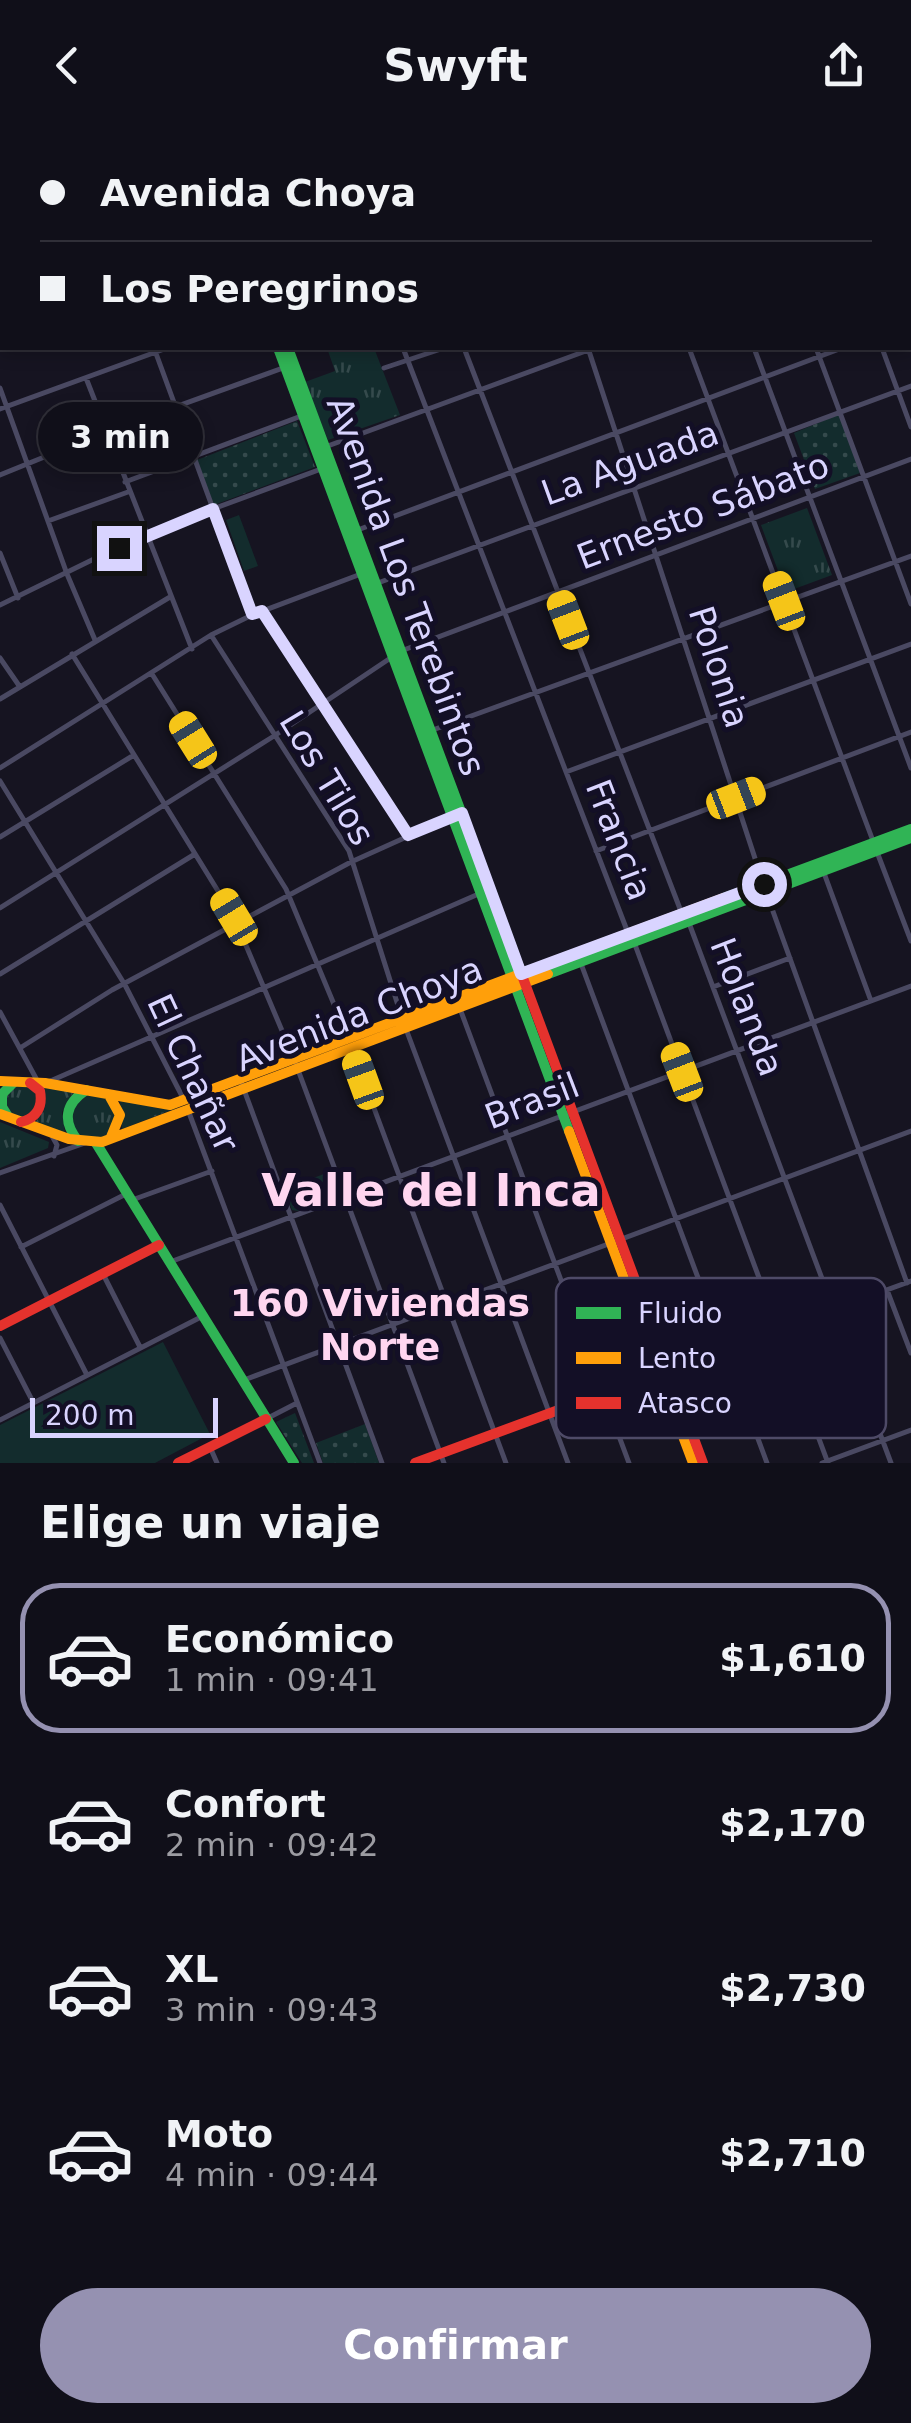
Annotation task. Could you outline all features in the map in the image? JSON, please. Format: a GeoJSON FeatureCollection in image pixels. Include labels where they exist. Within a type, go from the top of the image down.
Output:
{"type":"FeatureCollection","features":[{"type":"Feature","properties":{"kind":"main road","name":"Avenida Los Terebintos"},"geometry":{"type":"LineString","coordinates":[[279,350],[290,366],[629,1278]]}},
{"type":"Feature","properties":{"kind":"main road","name":"Avenida Los Terebintos"},"geometry":{"type":"LineString","coordinates":[[288,350],[290,366]]}},
{"type":"Feature","properties":{"kind":"main road","name":"Avenida Los Terebintos"},"geometry":{"type":"LineString","coordinates":[[308,414],[325,447],[327,466]]}},
{"type":"Feature","properties":{"kind":"main road","name":"Avenida Choya"},"geometry":{"type":"LineString","coordinates":[[765,888],[823,870],[911,829]]}},
{"type":"Feature","properties":{"kind":"main road","name":"Avenida Choya"},"geometry":{"type":"LineString","coordinates":[[92,1142],[876,846],[911,838]]}},
{"type":"Feature","properties":{"kind":"main road","name":"Avenida Choya"},"geometry":{"type":"LineString","coordinates":[[518,979],[580,961],[631,937]]}},
{"type":"Feature","properties":{"kind":"main road"},"geometry":{"type":"LineString","coordinates":[[0,1081],[32,1082],[107,1094],[116,1102],[120,1115],[115,1132],[92,1142],[50,1133],[10,1118],[2,1106],[2,1094],[32,1082]]}},
{"type":"Feature","properties":{"kind":"main road"},"geometry":{"type":"LineString","coordinates":[[10,1118],[34,1117],[41,1105],[40,1091],[32,1082]]}},
{"type":"Feature","properties":{"kind":"main road"},"geometry":{"type":"LineString","coordinates":[[86,1090],[70,1101],[66,1110],[68,1128],[92,1142],[129,1196],[294,1463]]}},
{"type":"Feature","properties":{"kind":"main road","name":"Avenida Choya"},"geometry":{"type":"LineString","coordinates":[[107,1094],[160,1105],[186,1104]]}},
{"type":"Feature","properties":{"kind":"main road"},"geometry":{"type":"LineString","coordinates":[[0,1326],[159,1245]]}},
{"type":"Feature","properties":{"kind":"main road"},"geometry":{"type":"LineString","coordinates":[[415,1463],[442,1458],[494,1433],[556,1410]]}},
{"type":"Feature","properties":{"kind":"main road"},"geometry":{"type":"LineString","coordinates":[[178,1463],[266,1418]]}},
{"type":"Feature","properties":{"kind":"main road","name":"Avenida Los Terebintos"},"geometry":{"type":"LineString","coordinates":[[685,1438],[693,1463]]}},
{"type":"Feature","properties":{"kind":"main road","name":"Avenida Los Terebintos"},"geometry":{"type":"LineString","coordinates":[[692,1438],[703,1463]]}},
{"type":"Feature","properties":{"kind":"street"},"geometry":{"type":"LineString","coordinates":[[3,408],[155,350],[252,614]]}},
{"type":"Feature","properties":{"kind":"street","name":"Francia"},"geometry":{"type":"LineString","coordinates":[[404,350],[759,1278]]}},
{"type":"Feature","properties":{"kind":"street"},"geometry":{"type":"LineString","coordinates":[[384,368],[438,350]]}},
{"type":"Feature","properties":{"kind":"street","name":"Holanda"},"geometry":{"type":"LineString","coordinates":[[465,350],[822,1278]]}},
{"type":"Feature","properties":{"kind":"street"},"geometry":{"type":"LineString","coordinates":[[325,447],[585,350]]}},
{"type":"Feature","properties":{"kind":"street","name":"Polonia"},"geometry":{"type":"LineString","coordinates":[[591,350],[765,888],[909,1282]]}},
{"type":"Feature","properties":{"kind":"street"},"geometry":{"type":"LineString","coordinates":[[690,350],[911,942]]}},
{"type":"Feature","properties":{"kind":"street"},"geometry":{"type":"LineString","coordinates":[[755,350],[911,768]]}},
{"type":"Feature","properties":{"kind":"street"},"geometry":{"type":"LineString","coordinates":[[817,350],[911,604]]}},
{"type":"Feature","properties":{"kind":"street"},"geometry":{"type":"LineString","coordinates":[[352,532],[836,350]]}},
{"type":"Feature","properties":{"kind":"street"},"geometry":{"type":"LineString","coordinates":[[883,350],[911,426]]}},
{"type":"Feature","properties":{"kind":"street"},"geometry":{"type":"LineString","coordinates":[[0,475],[175,406],[290,366]]}},
{"type":"Feature","properties":{"kind":"street"},"geometry":{"type":"LineString","coordinates":[[86,378],[192,649]]}},
{"type":"Feature","properties":{"kind":"street","name":"La Aguada"},"geometry":{"type":"LineString","coordinates":[[371,585],[911,386]]}},
{"type":"Feature","properties":{"kind":"street"},"geometry":{"type":"LineString","coordinates":[[0,388],[3,408],[95,640]]}},
{"type":"Feature","properties":{"kind":"street"},"geometry":{"type":"LineString","coordinates":[[125,482],[308,414]]}},
{"type":"Feature","properties":{"kind":"street","name":"Ernesto Sábato"},"geometry":{"type":"LineString","coordinates":[[0,908],[397,654],[911,459]]}},
{"type":"Feature","properties":{"kind":"street"},"geometry":{"type":"LineString","coordinates":[[0,606],[145,534],[327,466]]}},
{"type":"Feature","properties":{"kind":"street"},"geometry":{"type":"LineString","coordinates":[[48,521],[128,492]]}},
{"type":"Feature","properties":{"kind":"street"},"geometry":{"type":"LineString","coordinates":[[0,552],[18,598]]}},
{"type":"Feature","properties":{"kind":"street"},"geometry":{"type":"LineString","coordinates":[[426,733],[911,556]]}},
{"type":"Feature","properties":{"kind":"street"},"geometry":{"type":"LineString","coordinates":[[0,768],[211,634],[252,614],[367,572]]}},
{"type":"Feature","properties":{"kind":"street"},"geometry":{"type":"LineString","coordinates":[[0,699],[170,597]]}},
{"type":"Feature","properties":{"kind":"street"},"geometry":{"type":"LineString","coordinates":[[262,611],[408,835]]}},
{"type":"Feature","properties":{"kind":"street","name":"Los Tilos"},"geometry":{"type":"LineString","coordinates":[[211,634],[349,851],[403,1022],[556,1431]]}},
{"type":"Feature","properties":{"kind":"street"},"geometry":{"type":"LineString","coordinates":[[566,772],[911,644]]}},
{"type":"Feature","properties":{"kind":"street"},"geometry":{"type":"LineString","coordinates":[[72,654],[236,924],[295,1063],[442,1458]]}},
{"type":"Feature","properties":{"kind":"street"},"geometry":{"type":"LineString","coordinates":[[0,658],[20,686]]}},
{"type":"Feature","properties":{"kind":"street"},"geometry":{"type":"LineString","coordinates":[[152,674],[290,896],[506,1463]]}},
{"type":"Feature","properties":{"kind":"street"},"geometry":{"type":"LineString","coordinates":[[596,850],[911,732]]}},
{"type":"Feature","properties":{"kind":"street"},"geometry":{"type":"LineString","coordinates":[[0,837],[134,755]]}},
{"type":"Feature","properties":{"kind":"street","name":"El Chañar"},"geometry":{"type":"LineString","coordinates":[[0,781],[124,985],[186,1104],[320,1463]]}},
{"type":"Feature","properties":{"kind":"street"},"geometry":{"type":"LineString","coordinates":[[20,1048],[124,985],[351,862],[457,815]]}},
{"type":"Feature","properties":{"kind":"street"},"geometry":{"type":"LineString","coordinates":[[0,974],[195,854]]}},
{"type":"Feature","properties":{"kind":"street"},"geometry":{"type":"LineString","coordinates":[[823,870],[871,1001]]}},
{"type":"Feature","properties":{"kind":"street"},"geometry":{"type":"LineString","coordinates":[[0,1012],[20,1048],[32,1082],[151,1036],[485,891]]}},
{"type":"Feature","properties":{"kind":"street"},"geometry":{"type":"LineString","coordinates":[[713,987],[790,958]]}},
{"type":"Feature","properties":{"kind":"street"},"geometry":{"type":"LineString","coordinates":[[580,961],[698,1278]]}},
{"type":"Feature","properties":{"kind":"street","name":"Brasil"},"geometry":{"type":"LineString","coordinates":[[170,1262],[911,986]]}},
{"type":"Feature","properties":{"kind":"street"},"geometry":{"type":"LineString","coordinates":[[458,1002],[559,1278]]}},
{"type":"Feature","properties":{"kind":"street"},"geometry":{"type":"LineString","coordinates":[[241,1083],[382,1463]]}},
{"type":"Feature","properties":{"kind":"street"},"geometry":{"type":"LineString","coordinates":[[243,1380],[911,1130]]}},
{"type":"Feature","properties":{"kind":"street"},"geometry":{"type":"LineString","coordinates":[[50,1133],[58,1145],[54,1156]]}},
{"type":"Feature","properties":{"kind":"street"},"geometry":{"type":"LineString","coordinates":[[0,1173],[92,1142]]}},
{"type":"Feature","properties":{"kind":"street"},"geometry":{"type":"LineString","coordinates":[[21,1246],[129,1196],[212,1172]]}},
{"type":"Feature","properties":{"kind":"street"},"geometry":{"type":"LineString","coordinates":[[0,1205],[87,1375]]}},
{"type":"Feature","properties":{"kind":"street"},"geometry":{"type":"LineString","coordinates":[[103,1274],[141,1348]]}},
{"type":"Feature","properties":{"kind":"street"},"geometry":{"type":"LineString","coordinates":[[909,1282],[887,1290],[911,1353]]}},
{"type":"Feature","properties":{"kind":"street"},"geometry":{"type":"LineString","coordinates":[[0,1420],[203,1316]]}},
{"type":"Feature","properties":{"kind":"street"},"geometry":{"type":"LineString","coordinates":[[0,1338],[33,1402]]}},
{"type":"Feature","properties":{"kind":"street"},"geometry":{"type":"LineString","coordinates":[[266,1418],[298,1403]]}},
{"type":"Feature","properties":{"kind":"street"},"geometry":{"type":"LineString","coordinates":[[826,1462],[911,1430]]}},
{"type":"Feature","properties":{"kind":"street","name":"Los Tilos"},"geometry":{"type":"LineString","coordinates":[[558,1438],[568,1463]]}},
{"type":"Feature","properties":{"kind":"street"},"geometry":{"type":"LineString","coordinates":[[619,1438],[628,1463]]}},
{"type":"Feature","properties":{"kind":"street"},"geometry":{"type":"LineString","coordinates":[[758,1438],[767,1463]]}},
{"type":"Feature","properties":{"kind":"street","name":"Francia"},"geometry":{"type":"LineString","coordinates":[[817,1438],[826,1462]]}},
{"type":"Feature","properties":{"kind":"street","name":"Holanda"},"geometry":{"type":"LineString","coordinates":[[881,1438],[891,1463]]}},
{"type":"Feature","properties":{"kind":"street"},"geometry":{"type":"LineString","coordinates":[[210,1447],[218,1463]]}},
{"type":"Feature","properties":{"kind":"green space"},"geometry":{"type":"Polygon","coordinates":[[[328,350],[375,350],[400,415],[328,440],[305,382],[335,371],[328,350]]]}},
{"type":"Feature","properties":{"kind":"green space"},"geometry":{"type":"Polygon","coordinates":[[[837,415],[860,473],[815,489],[794,433],[837,415]]]}},
{"type":"Feature","properties":{"kind":"green space"},"geometry":{"type":"Polygon","coordinates":[[[297,421],[315,467],[214,505],[197,460],[297,421]]]}},
{"type":"Feature","properties":{"kind":"green space"},"geometry":{"type":"Polygon","coordinates":[[[807,508],[832,575],[786,592],[761,525],[807,508]]]}},
{"type":"Feature","properties":{"kind":"green space"},"geometry":{"type":"Polygon","coordinates":[[[239,515],[258,566],[244,571],[226,520],[239,515]]]}},
{"type":"Feature","properties":{"kind":"green space"},"geometry":{"type":"Polygon","coordinates":[[[21,1085],[33,1089],[37,1101],[33,1113],[21,1117],[9,1113],[5,1101],[9,1089],[21,1085]]]}},
{"type":"Feature","properties":{"kind":"green space"},"geometry":{"type":"Polygon","coordinates":[[[43,1087],[74,1091],[62,1112],[65,1133],[35,1123],[45,1108],[43,1087]]]}},
{"type":"Feature","properties":{"kind":"green space"},"geometry":{"type":"Polygon","coordinates":[[[92,1094],[108,1101],[115,1117],[108,1133],[92,1140],[76,1133],[69,1117],[76,1101],[92,1094]]]}},
{"type":"Feature","properties":{"kind":"green space"},"geometry":{"type":"Polygon","coordinates":[[[120,1100],[162,1109],[177,1108],[122,1129],[120,1100]]]}},
{"type":"Feature","properties":{"kind":"green space"},"geometry":{"type":"Polygon","coordinates":[[[0,1122],[49,1142],[48,1148],[0,1168],[0,1122]]]}},
{"type":"Feature","properties":{"kind":"green space"},"geometry":{"type":"Polygon","coordinates":[[[332,1171],[339,1191],[336,1197],[292,1210],[284,1189],[332,1171]]]}},
{"type":"Feature","properties":{"kind":"green space"},"geometry":{"type":"Polygon","coordinates":[[[163,1342],[210,1434],[155,1463],[0,1463],[0,1425],[163,1342]]]}},
{"type":"Feature","properties":{"kind":"green space"},"geometry":{"type":"Polygon","coordinates":[[[295,1413],[314,1463],[302,1463],[276,1422],[295,1413]]]}},
{"type":"Feature","properties":{"kind":"green space"},"geometry":{"type":"Polygon","coordinates":[[[365,1424],[379,1463],[323,1463],[316,1443],[365,1424]]]}},
{"type":"Feature","properties":{"kind":"traffic: fast"},"geometry":{"type":"LineString","coordinates":[[279,350],[569,1131]]}},
{"type":"Feature","properties":{"kind":"traffic: fast"},"geometry":{"type":"LineString","coordinates":[[289,350],[520,970]]}},
{"type":"Feature","properties":{"kind":"traffic: fast"},"geometry":{"type":"LineString","coordinates":[[724,898],[911,829]]}},
{"type":"Feature","properties":{"kind":"traffic: fast"},"geometry":{"type":"LineString","coordinates":[[548,974],[911,838]]}},
{"type":"Feature","properties":{"kind":"traffic: fast"},"geometry":{"type":"LineString","coordinates":[[7,1115],[2,1107],[2,1094],[14,1082]]}},
{"type":"Feature","properties":{"kind":"traffic: fast"},"geometry":{"type":"LineString","coordinates":[[78,1141],[68,1113],[86,1090]]}},
{"type":"Feature","properties":{"kind":"traffic: fast"},"geometry":{"type":"LineString","coordinates":[[96,1143],[294,1463]]}},
{"type":"Feature","properties":{"kind":"traffic: slow"},"geometry":{"type":"LineString","coordinates":[[0,1081],[45,1083],[170,1105],[724,898]]}},
{"type":"Feature","properties":{"kind":"traffic: slow"},"geometry":{"type":"LineString","coordinates":[[0,1114],[69,1139],[102,1142],[548,974]]}},
{"type":"Feature","properties":{"kind":"traffic: slow"},"geometry":{"type":"LineString","coordinates":[[110,1097],[120,1115],[111,1137]]}},
{"type":"Feature","properties":{"kind":"traffic: slow"},"geometry":{"type":"LineString","coordinates":[[569,1131],[624,1278]]}},
{"type":"Feature","properties":{"kind":"traffic: slow"},"geometry":{"type":"LineString","coordinates":[[684,1438],[693,1463]]}},
{"type":"Feature","properties":{"kind":"traffic: jam"},"geometry":{"type":"LineString","coordinates":[[520,970],[634,1278]]}},
{"type":"Feature","properties":{"kind":"traffic: jam"},"geometry":{"type":"LineString","coordinates":[[21,1122],[35,1115],[40,1107],[40,1091],[30,1083]]}},
{"type":"Feature","properties":{"kind":"traffic: jam"},"geometry":{"type":"LineString","coordinates":[[0,1326],[159,1245]]}},
{"type":"Feature","properties":{"kind":"traffic: jam"},"geometry":{"type":"LineString","coordinates":[[415,1463],[556,1411]]}},
{"type":"Feature","properties":{"kind":"traffic: jam"},"geometry":{"type":"LineString","coordinates":[[178,1463],[266,1419]]}},
{"type":"Feature","properties":{"kind":"traffic: jam"},"geometry":{"type":"LineString","coordinates":[[694,1438],[703,1463]]}},
{"type":"Feature","properties":{"kind":"district","name":"Valle del Inca"},"geometry":{"type":"Point","coordinates":[431,1190]}},
{"type":"Feature","properties":{"kind":"district","name":"160 Viviendas Norte"},"geometry":{"type":"Point","coordinates":[380,1325]}},
{"type":"Feature","properties":{"kind":"route"},"geometry":{"type":"LineString","coordinates":[[119,548],[213,509],[252,614],[262,611],[408,835],[462,813],[521,974],[764,884]]}}]}
